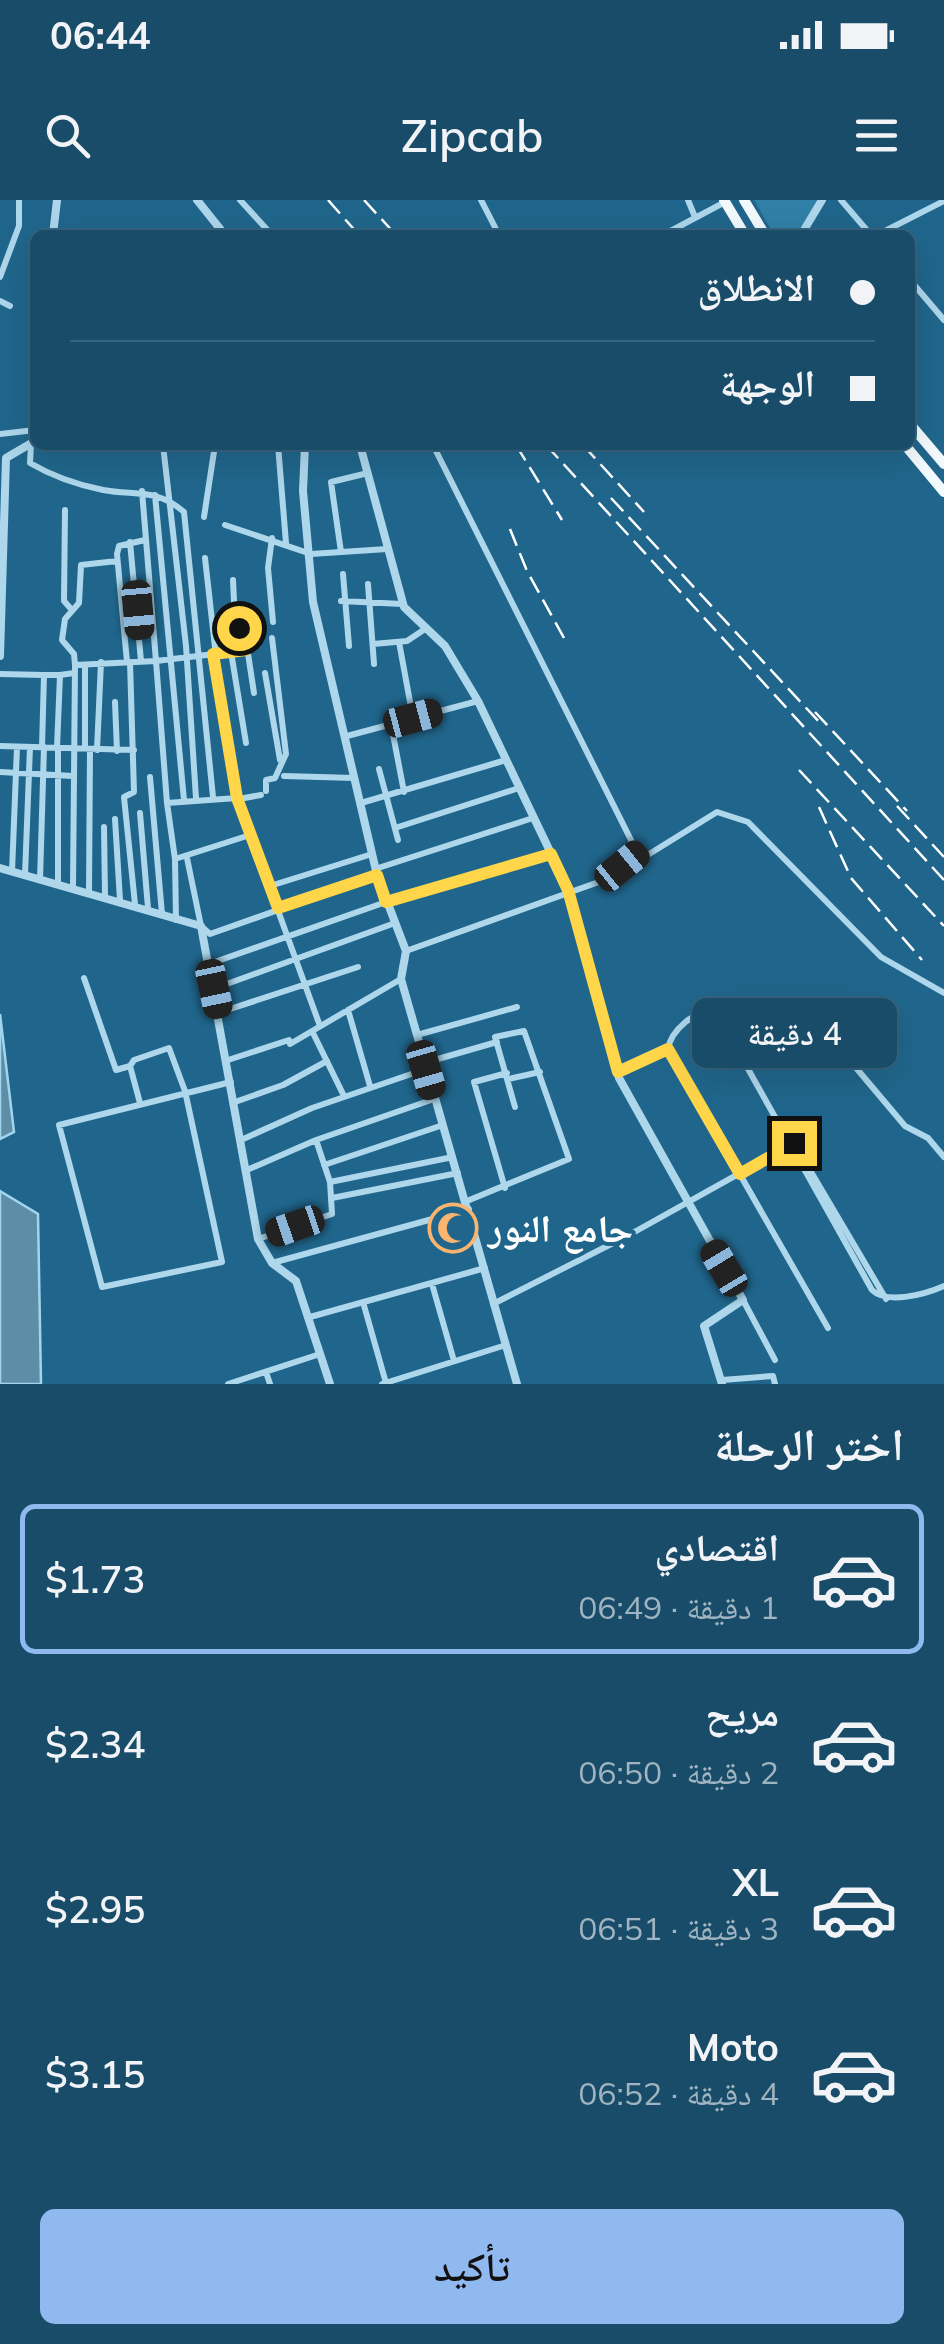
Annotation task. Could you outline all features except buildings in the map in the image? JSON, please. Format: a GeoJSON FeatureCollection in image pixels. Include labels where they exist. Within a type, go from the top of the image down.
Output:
{"type":"FeatureCollection","features":[{"type":"Feature","properties":{"kind":"main road"},"geometry":{"type":"LineString","coordinates":[[744,200],[762,230]]}},
{"type":"Feature","properties":{"kind":"main road"},"geometry":{"type":"LineString","coordinates":[[724,201],[741,230]]}},
{"type":"Feature","properties":{"kind":"main road"},"geometry":{"type":"LineString","coordinates":[[915,430],[944,464]]}},
{"type":"Feature","properties":{"kind":"main road"},"geometry":{"type":"LineString","coordinates":[[908,450],[944,492]]}},
{"type":"Feature","properties":{"kind":"street"},"geometry":{"type":"LineString","coordinates":[[0,277],[19,226],[19,200]]}},
{"type":"Feature","properties":{"kind":"street"},"geometry":{"type":"LineString","coordinates":[[54,230],[57,200]]}},
{"type":"Feature","properties":{"kind":"street"},"geometry":{"type":"LineString","coordinates":[[197,200],[218,230]]}},
{"type":"Feature","properties":{"kind":"street"},"geometry":{"type":"LineString","coordinates":[[240,200],[267,230]]}},
{"type":"Feature","properties":{"kind":"street"},"geometry":{"type":"LineString","coordinates":[[481,200],[496,230]]}},
{"type":"Feature","properties":{"kind":"street"},"geometry":{"type":"LineString","coordinates":[[688,200],[695,216]]}},
{"type":"Feature","properties":{"kind":"street"},"geometry":{"type":"LineString","coordinates":[[803,230],[822,200]]}},
{"type":"Feature","properties":{"kind":"street"},"geometry":{"type":"LineString","coordinates":[[842,200],[869,230]]}},
{"type":"Feature","properties":{"kind":"street"},"geometry":{"type":"LineString","coordinates":[[671,230],[724,201]]}},
{"type":"Feature","properties":{"kind":"street"},"geometry":{"type":"LineString","coordinates":[[884,230],[944,201]]}},
{"type":"Feature","properties":{"kind":"street"},"geometry":{"type":"LineString","coordinates":[[915,286],[944,320]]}},
{"type":"Feature","properties":{"kind":"street"},"geometry":{"type":"LineString","coordinates":[[0,302],[10,306]]}},
{"type":"Feature","properties":{"kind":"street"},"geometry":{"type":"LineString","coordinates":[[0,434],[30,431]]}},
{"type":"Feature","properties":{"kind":"street"},"geometry":{"type":"LineString","coordinates":[[0,656],[3,462],[11,451],[30,443]]}},
{"type":"Feature","properties":{"kind":"street"},"geometry":{"type":"LineString","coordinates":[[32,450],[30,463],[51,476],[100,490],[142,491],[168,498],[184,512],[213,797]]}},
{"type":"Feature","properties":{"kind":"street"},"geometry":{"type":"LineString","coordinates":[[163,450],[196,798]]}},
{"type":"Feature","properties":{"kind":"street"},"geometry":{"type":"LineString","coordinates":[[204,517],[214,450]]}},
{"type":"Feature","properties":{"kind":"street"},"geometry":{"type":"LineString","coordinates":[[278,450],[286,543]]}},
{"type":"Feature","properties":{"kind":"street"},"geometry":{"type":"LineString","coordinates":[[305,450],[303,491],[313,602],[376,872],[406,950],[400,979],[518,1384]]}},
{"type":"Feature","properties":{"kind":"street"},"geometry":{"type":"LineString","coordinates":[[362,450],[402,604],[444,646],[478,701],[568,890],[618,1072],[686,1203],[776,1360]]}},
{"type":"Feature","properties":{"kind":"street"},"geometry":{"type":"LineString","coordinates":[[436,450],[638,854],[646,856],[717,812],[739,816],[881,957],[944,993]]}},
{"type":"Feature","properties":{"kind":"street"},"geometry":{"type":"LineString","coordinates":[[341,552],[330,482],[369,473]]}},
{"type":"Feature","properties":{"kind":"street"},"geometry":{"type":"LineString","coordinates":[[142,491],[175,859],[176,920]]}},
{"type":"Feature","properties":{"kind":"street"},"geometry":{"type":"LineString","coordinates":[[156,495],[184,800]]}},
{"type":"Feature","properties":{"kind":"street"},"geometry":{"type":"LineString","coordinates":[[65,510],[64,602],[72,610]]}},
{"type":"Feature","properties":{"kind":"street"},"geometry":{"type":"LineString","coordinates":[[225,525],[311,554],[387,549]]}},
{"type":"Feature","properties":{"kind":"street"},"geometry":{"type":"LineString","coordinates":[[272,538],[268,568],[272,622]]}},
{"type":"Feature","properties":{"kind":"street"},"geometry":{"type":"LineString","coordinates":[[135,904],[124,797],[134,792],[134,750],[117,561],[119,546],[146,540]]}},
{"type":"Feature","properties":{"kind":"street"},"geometry":{"type":"LineString","coordinates":[[130,542],[141,660]]}},
{"type":"Feature","properties":{"kind":"street"},"geometry":{"type":"LineString","coordinates":[[205,558],[213,654],[238,798],[320,1026]]}},
{"type":"Feature","properties":{"kind":"street"},"geometry":{"type":"LineString","coordinates":[[73,888],[75,669],[74,654],[62,640],[65,618],[78,603],[81,564],[117,561]]}},
{"type":"Feature","properties":{"kind":"street"},"geometry":{"type":"LineString","coordinates":[[342,574],[349,646]]}},
{"type":"Feature","properties":{"kind":"street"},"geometry":{"type":"LineString","coordinates":[[233,580],[236,623],[244,631],[254,692]]}},
{"type":"Feature","properties":{"kind":"street"},"geometry":{"type":"LineString","coordinates":[[368,584],[374,664]]}},
{"type":"Feature","properties":{"kind":"street"},"geometry":{"type":"LineString","coordinates":[[342,601],[402,604]]}},
{"type":"Feature","properties":{"kind":"street"},"geometry":{"type":"LineString","coordinates":[[374,644],[399,642],[425,629]]}},
{"type":"Feature","properties":{"kind":"street"},"geometry":{"type":"LineString","coordinates":[[168,803],[263,793],[266,780],[275,778],[286,754],[272,638]]}},
{"type":"Feature","properties":{"kind":"street"},"geometry":{"type":"LineString","coordinates":[[399,642],[413,718]]}},
{"type":"Feature","properties":{"kind":"street"},"geometry":{"type":"LineString","coordinates":[[0,674],[60,675],[86,664],[156,661],[246,650]]}},
{"type":"Feature","properties":{"kind":"street"},"geometry":{"type":"LineString","coordinates":[[230,652],[246,743]]}},
{"type":"Feature","properties":{"kind":"street"},"geometry":{"type":"LineString","coordinates":[[91,749],[101,662]]}},
{"type":"Feature","properties":{"kind":"street"},"geometry":{"type":"LineString","coordinates":[[86,664],[91,749],[89,892]]}},
{"type":"Feature","properties":{"kind":"street"},"geometry":{"type":"LineString","coordinates":[[265,673],[280,761]]}},
{"type":"Feature","properties":{"kind":"street"},"geometry":{"type":"LineString","coordinates":[[40,880],[44,675]]}},
{"type":"Feature","properties":{"kind":"street"},"geometry":{"type":"LineString","coordinates":[[58,884],[60,675]]}},
{"type":"Feature","properties":{"kind":"street"},"geometry":{"type":"LineString","coordinates":[[346,736],[478,701]]}},
{"type":"Feature","properties":{"kind":"street"},"geometry":{"type":"LineString","coordinates":[[116,702],[116,751]]}},
{"type":"Feature","properties":{"kind":"street"},"geometry":{"type":"LineString","coordinates":[[392,724],[404,792]]}},
{"type":"Feature","properties":{"kind":"street"},"geometry":{"type":"LineString","coordinates":[[0,746],[134,750]]}},
{"type":"Feature","properties":{"kind":"street"},"geometry":{"type":"LineString","coordinates":[[12,872],[17,746]]}},
{"type":"Feature","properties":{"kind":"street"},"geometry":{"type":"LineString","coordinates":[[26,877],[30,747]]}},
{"type":"Feature","properties":{"kind":"street"},"geometry":{"type":"LineString","coordinates":[[361,803],[506,760]]}},
{"type":"Feature","properties":{"kind":"street"},"geometry":{"type":"LineString","coordinates":[[379,769],[398,840]]}},
{"type":"Feature","properties":{"kind":"street"},"geometry":{"type":"LineString","coordinates":[[0,772],[73,776]]}},
{"type":"Feature","properties":{"kind":"street"},"geometry":{"type":"LineString","coordinates":[[284,776],[356,778]]}},
{"type":"Feature","properties":{"kind":"street"},"geometry":{"type":"LineString","coordinates":[[150,777],[162,914]]}},
{"type":"Feature","properties":{"kind":"street"},"geometry":{"type":"LineString","coordinates":[[394,828],[519,788]]}},
{"type":"Feature","properties":{"kind":"street"},"geometry":{"type":"LineString","coordinates":[[140,813],[148,908]]}},
{"type":"Feature","properties":{"kind":"street"},"geometry":{"type":"LineString","coordinates":[[0,868],[148,908],[201,926],[210,934],[534,818]]}},
{"type":"Feature","properties":{"kind":"street"},"geometry":{"type":"LineString","coordinates":[[115,819],[120,900]]}},
{"type":"Feature","properties":{"kind":"street"},"geometry":{"type":"LineString","coordinates":[[104,828],[105,896]]}},
{"type":"Feature","properties":{"kind":"street"},"geometry":{"type":"LineString","coordinates":[[175,859],[250,835]]}},
{"type":"Feature","properties":{"kind":"street"},"geometry":{"type":"LineString","coordinates":[[270,886],[372,854]]}},
{"type":"Feature","properties":{"kind":"street"},"geometry":{"type":"LineString","coordinates":[[208,964],[386,902],[551,854]]}},
{"type":"Feature","properties":{"kind":"street"},"geometry":{"type":"LineString","coordinates":[[406,950],[607,879],[638,854]]}},
{"type":"Feature","properties":{"kind":"street"},"geometry":{"type":"LineString","coordinates":[[187,858],[228,1060],[258,1239],[272,1264],[296,1281],[330,1384]]}},
{"type":"Feature","properties":{"kind":"street"},"geometry":{"type":"LineString","coordinates":[[214,989],[395,923]]}},
{"type":"Feature","properties":{"kind":"street"},"geometry":{"type":"LineString","coordinates":[[218,1012],[358,967]]}},
{"type":"Feature","properties":{"kind":"street"},"geometry":{"type":"LineString","coordinates":[[84,978],[116,1070],[169,1048],[185,1091],[222,1262],[102,1287],[59,1126],[185,1091],[232,1082]]}},
{"type":"Feature","properties":{"kind":"street"},"geometry":{"type":"LineString","coordinates":[[228,1060],[313,1033],[400,979]]}},
{"type":"Feature","properties":{"kind":"street"},"geometry":{"type":"LineString","coordinates":[[417,1035],[517,1007]]}},
{"type":"Feature","properties":{"kind":"street"},"geometry":{"type":"LineString","coordinates":[[348,1010],[370,1086]]}},
{"type":"Feature","properties":{"kind":"street"},"geometry":{"type":"LineString","coordinates":[[618,1072],[668,1049],[676,1032],[701,1011],[714,1010],[872,1290],[886,1299],[924,1294],[944,1286]]}},
{"type":"Feature","properties":{"kind":"street"},"geometry":{"type":"LineString","coordinates":[[272,1264],[468,1205],[569,1158],[524,1030],[495,1037],[514,1106]]}},
{"type":"Feature","properties":{"kind":"street"},"geometry":{"type":"LineString","coordinates":[[313,1033],[344,1096]]}},
{"type":"Feature","properties":{"kind":"street"},"geometry":{"type":"LineString","coordinates":[[240,1140],[370,1086],[497,1042]]}},
{"type":"Feature","properties":{"kind":"street"},"geometry":{"type":"LineString","coordinates":[[668,1049],[828,1328]]}},
{"type":"Feature","properties":{"kind":"street"},"geometry":{"type":"LineString","coordinates":[[235,1102],[282,1085],[327,1061]]}},
{"type":"Feature","properties":{"kind":"street"},"geometry":{"type":"LineString","coordinates":[[130,1066],[140,1103]]}},
{"type":"Feature","properties":{"kind":"street"},"geometry":{"type":"LineString","coordinates":[[856,1069],[905,1126],[928,1138],[944,1156]]}},
{"type":"Feature","properties":{"kind":"street"},"geometry":{"type":"LineString","coordinates":[[505,1188],[474,1082],[540,1072]]}},
{"type":"Feature","properties":{"kind":"street"},"geometry":{"type":"LineString","coordinates":[[247,1170],[316,1140],[434,1100]]}},
{"type":"Feature","properties":{"kind":"street"},"geometry":{"type":"LineString","coordinates":[[324,1165],[443,1125]]}},
{"type":"Feature","properties":{"kind":"street"},"geometry":{"type":"LineString","coordinates":[[258,1239],[332,1214],[330,1182],[316,1140]]}},
{"type":"Feature","properties":{"kind":"street"},"geometry":{"type":"LineString","coordinates":[[494,1304],[790,1145]]}},
{"type":"Feature","properties":{"kind":"street"},"geometry":{"type":"LineString","coordinates":[[330,1182],[453,1158]]}},
{"type":"Feature","properties":{"kind":"street"},"geometry":{"type":"LineString","coordinates":[[332,1198],[458,1173]]}},
{"type":"Feature","properties":{"kind":"street"},"geometry":{"type":"LineString","coordinates":[[310,1318],[485,1268]]}},
{"type":"Feature","properties":{"kind":"street"},"geometry":{"type":"LineString","coordinates":[[432,1284],[454,1361]]}},
{"type":"Feature","properties":{"kind":"street"},"geometry":{"type":"LineString","coordinates":[[743,1300],[704,1326],[722,1382],[773,1376],[775,1384]]}},
{"type":"Feature","properties":{"kind":"street"},"geometry":{"type":"LineString","coordinates":[[363,1302],[384,1383],[506,1344]]}},
{"type":"Feature","properties":{"kind":"street"},"geometry":{"type":"LineString","coordinates":[[228,1384],[320,1354]]}},
{"type":"Feature","properties":{"kind":"street"},"geometry":{"type":"LineString","coordinates":[[266,1372],[270,1384]]}},
{"type":"Feature","properties":{"kind":"shaded area"},"geometry":{"type":"Polygon","coordinates":[[[754,200],[818,200],[799,230],[771,230],[754,200]]]}},
{"type":"Feature","properties":{"kind":"shaded area"},"geometry":{"type":"Polygon","coordinates":[[[0,1014],[14,1132],[0,1139],[0,1014]]]}},
{"type":"Feature","properties":{"kind":"shaded area"},"geometry":{"type":"Polygon","coordinates":[[[0,1191],[38,1214],[41,1384],[0,1384],[0,1191]]]}},
{"type":"Feature","properties":{"kind":"railway"},"geometry":{"type":"LineString","coordinates":[[328,200],[355,230]]}},
{"type":"Feature","properties":{"kind":"railway"},"geometry":{"type":"LineString","coordinates":[[364,200],[391,230]]}},
{"type":"Feature","properties":{"kind":"railway"},"geometry":{"type":"LineString","coordinates":[[519,450],[562,520]]}},
{"type":"Feature","properties":{"kind":"railway"},"geometry":{"type":"LineString","coordinates":[[551,450],[944,880]]}},
{"type":"Feature","properties":{"kind":"railway"},"geometry":{"type":"LineString","coordinates":[[588,450],[644,512]]}},
{"type":"Feature","properties":{"kind":"railway"},"geometry":{"type":"LineString","coordinates":[[611,498],[822,725]]}},
{"type":"Feature","properties":{"kind":"railway"},"geometry":{"type":"LineString","coordinates":[[510,529],[527,571],[564,638]]}},
{"type":"Feature","properties":{"kind":"railway"},"geometry":{"type":"LineString","coordinates":[[815,712],[907,811]]}},
{"type":"Feature","properties":{"kind":"railway"},"geometry":{"type":"LineString","coordinates":[[799,770],[944,926]]}},
{"type":"Feature","properties":{"kind":"railway"},"geometry":{"type":"LineString","coordinates":[[897,806],[944,857]]}},
{"type":"Feature","properties":{"kind":"railway"},"geometry":{"type":"LineString","coordinates":[[819,807],[851,878],[922,960]]}},
{"type":"Feature","properties":{"kind":"place","name":"جامع النور"},"geometry":{"type":"Point","coordinates":[453,1228]}},
{"type":"Feature","properties":{"kind":"route"},"geometry":{"type":"LineString","coordinates":[[239,628],[244,631],[246,650],[213,654],[237,798],[278,908],[377,875],[386,902],[551,854],[568,890],[618,1072],[668,1049],[740,1174],[794,1143]]}}]}
